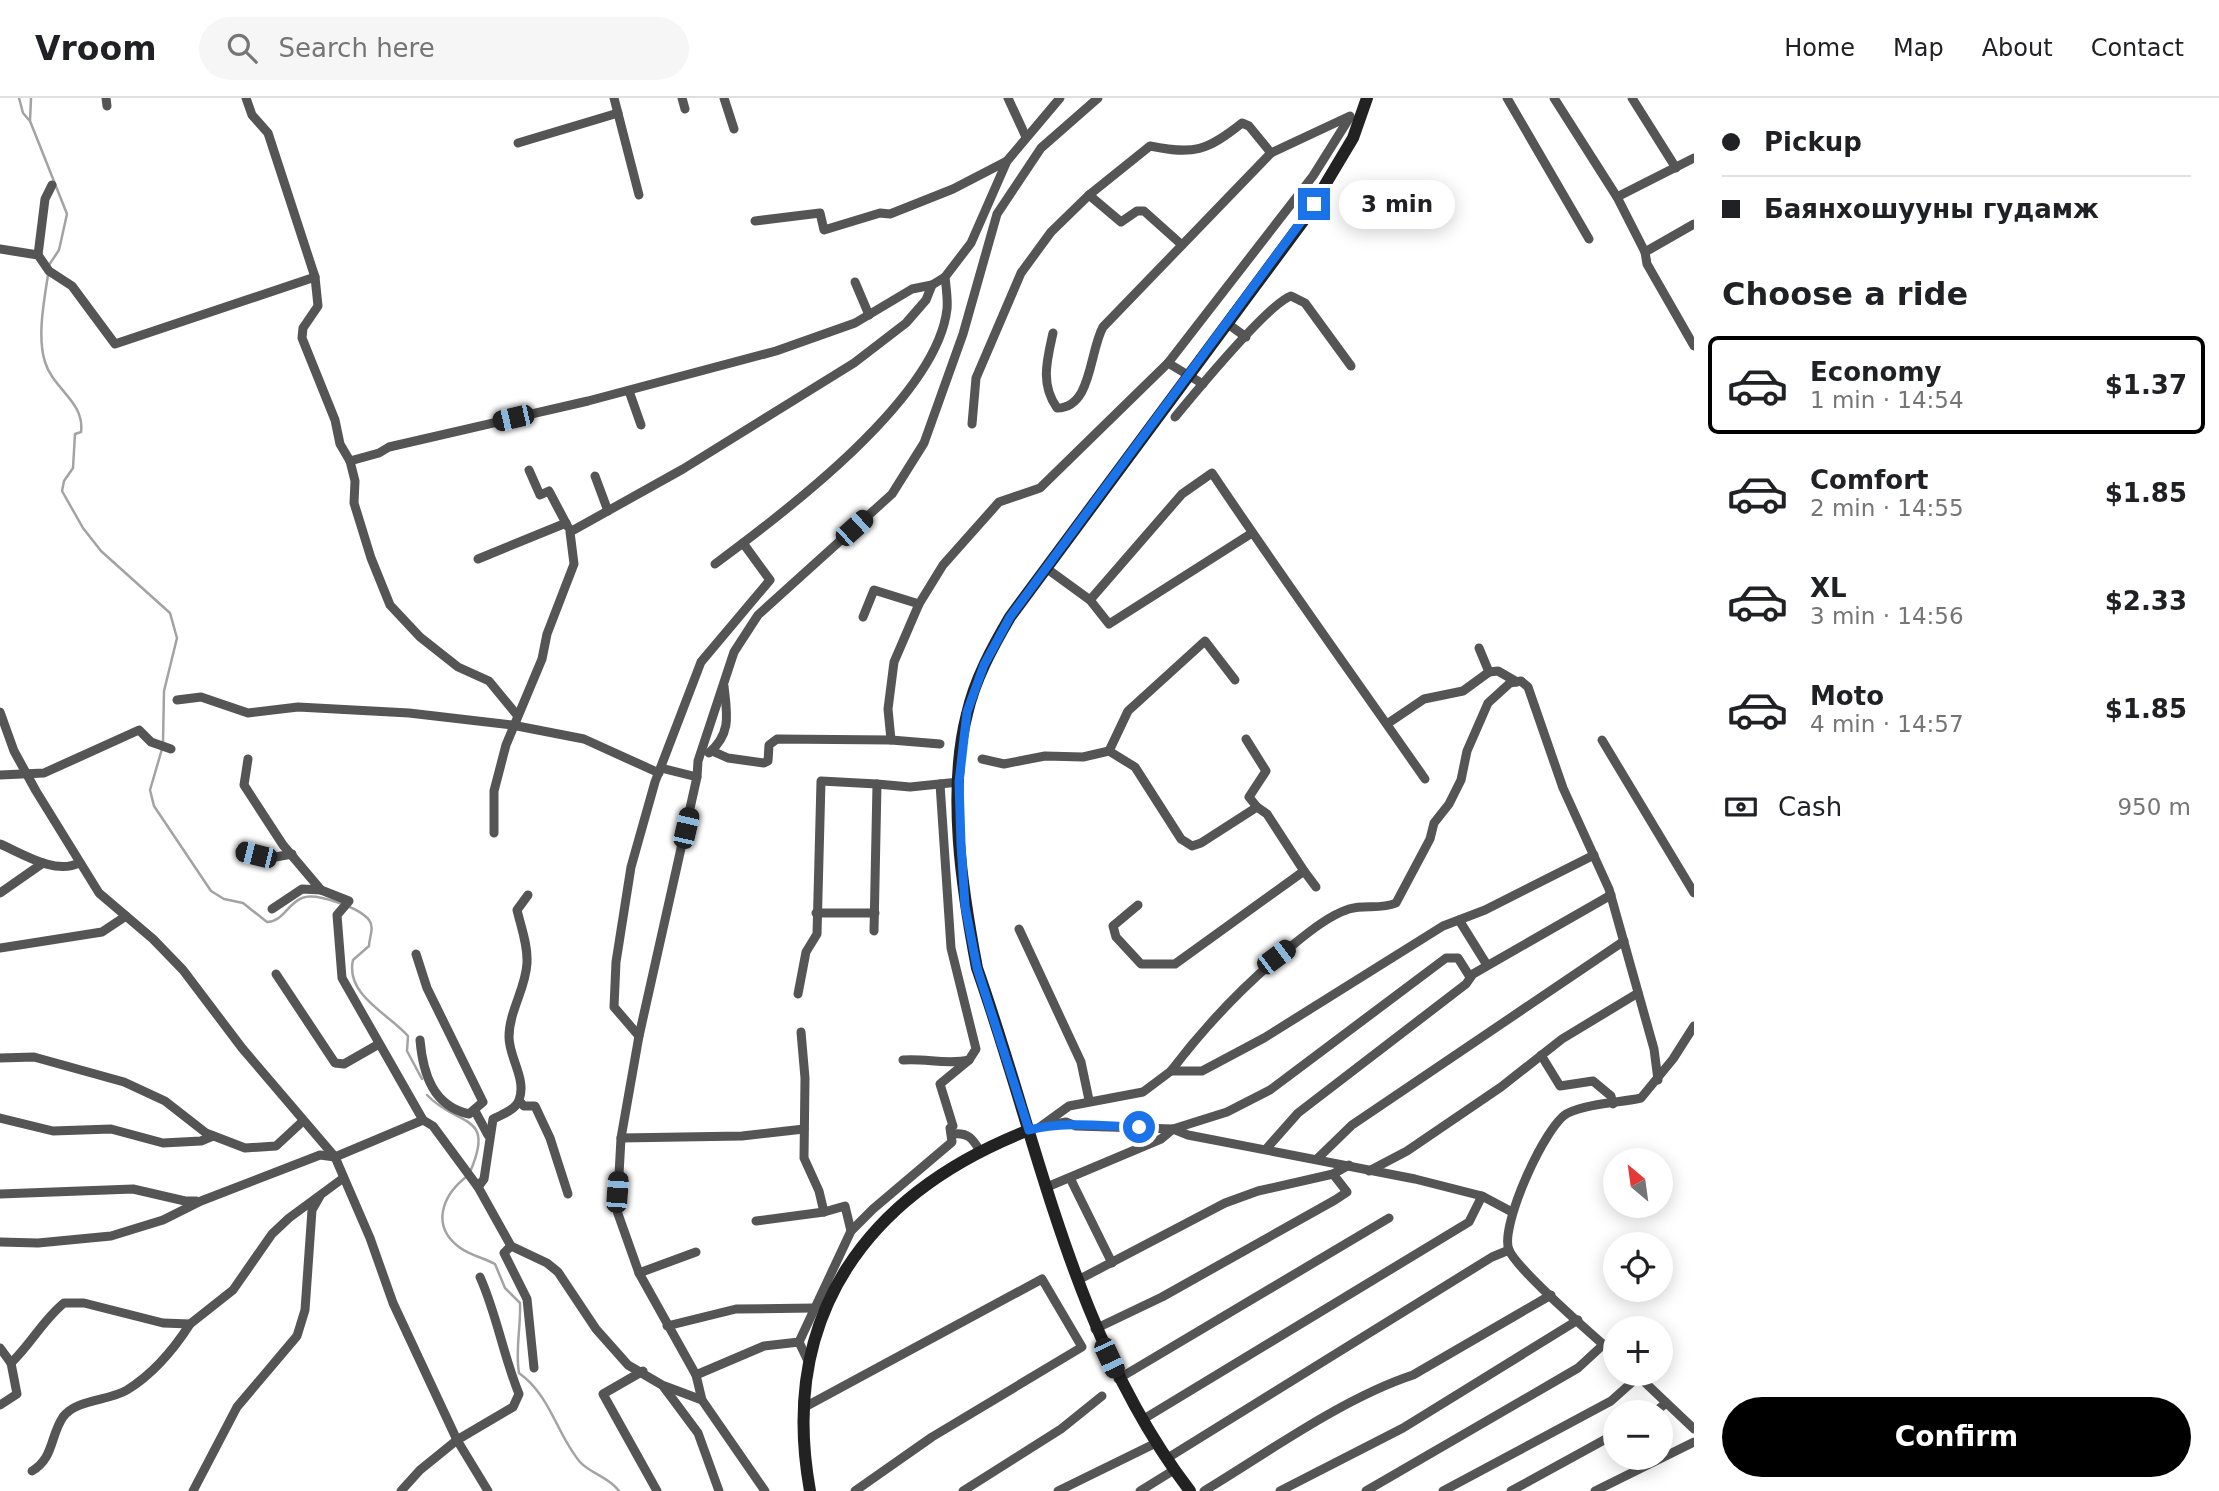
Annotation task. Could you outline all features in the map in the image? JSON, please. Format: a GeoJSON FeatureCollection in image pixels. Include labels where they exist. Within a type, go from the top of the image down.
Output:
{"type":"FeatureCollection","features":[{"type":"Feature","properties":{"kind":"main road"},"geometry":{"type":"LineString","coordinates":[[1190,1491],[1142,1420],[1118,1379],[1095,1329],[1047,1188],[1034,1129],[977,968],[965,906],[959,782],[965,723],[984,665],[1010,617],[1304,220],[1335,172],[1366,102]]}},
{"type":"Feature","properties":{"kind":"main road"},"geometry":{"type":"LineString","coordinates":[[810,1491],[803,1408],[808,1363],[819,1326],[835,1290],[869,1237],[918,1189],[980,1151],[1034,1129]]}},
{"type":"Feature","properties":{"kind":"street"},"geometry":{"type":"LineString","coordinates":[[246,98],[252,115],[268,133],[315,277],[318,306],[303,328],[302,338],[335,420],[340,444],[350,461],[355,481],[354,503],[371,558],[390,604],[420,636],[458,667],[489,681],[517,715]]}},
{"type":"Feature","properties":{"kind":"street"},"geometry":{"type":"LineString","coordinates":[[614,98],[639,195]]}},
{"type":"Feature","properties":{"kind":"street"},"geometry":{"type":"LineString","coordinates":[[682,98],[685,109]]}},
{"type":"Feature","properties":{"kind":"street"},"geometry":{"type":"LineString","coordinates":[[724,98],[734,129]]}},
{"type":"Feature","properties":{"kind":"street"},"geometry":{"type":"LineString","coordinates":[[1008,98],[1026,138]]}},
{"type":"Feature","properties":{"kind":"street"},"geometry":{"type":"LineString","coordinates":[[350,461],[379,453],[389,447],[629,391],[776,351],[855,323],[912,289],[932,285],[945,277],[971,243],[1007,162],[1060,98]]}},
{"type":"Feature","properties":{"kind":"street"},"geometry":{"type":"LineString","coordinates":[[765,1491],[702,1400],[696,1375],[639,1273],[617,1211],[621,1138],[639,1036],[697,777],[698,761],[734,652],[758,615],[892,494],[924,443],[963,334],[997,214],[1041,148],[1098,98]]}},
{"type":"Feature","properties":{"kind":"street"},"geometry":{"type":"LineString","coordinates":[[1507,98],[1589,239]]}},
{"type":"Feature","properties":{"kind":"street"},"geometry":{"type":"LineString","coordinates":[[1554,98],[1617,197],[1645,252],[1647,264],[1694,346]]}},
{"type":"Feature","properties":{"kind":"street"},"geometry":{"type":"LineString","coordinates":[[1632,98],[1676,168]]}},
{"type":"Feature","properties":{"kind":"street"},"geometry":{"type":"LineString","coordinates":[[1053,333],[1045,372],[1046,383],[1057,408],[1066,408],[1076,402],[1085,386],[1097,339],[1104,327],[1271,153],[1350,116],[1366,102]]}},
{"type":"Feature","properties":{"kind":"street"},"geometry":{"type":"LineString","coordinates":[[518,143],[618,113]]}},
{"type":"Feature","properties":{"kind":"street"},"geometry":{"type":"LineString","coordinates":[[891,740],[890,678],[919,604],[943,565],[983,516],[999,502],[1040,488],[1168,363],[1313,176],[1350,116]]}},
{"type":"Feature","properties":{"kind":"street"},"geometry":{"type":"LineString","coordinates":[[972,424],[976,378],[1021,273],[1051,232],[1089,195],[1150,146],[1174,151],[1212,147],[1242,123],[1250,126],[1271,153]]}},
{"type":"Feature","properties":{"kind":"street"},"geometry":{"type":"LineString","coordinates":[[1617,197],[1694,158]]}},
{"type":"Feature","properties":{"kind":"street"},"geometry":{"type":"LineString","coordinates":[[755,221],[820,213],[824,230],[880,213],[890,214],[953,189],[1007,162]]}},
{"type":"Feature","properties":{"kind":"street"},"geometry":{"type":"LineString","coordinates":[[52,185],[45,199],[38,255],[48,271],[72,286],[116,344],[315,277]]}},
{"type":"Feature","properties":{"kind":"street"},"geometry":{"type":"LineString","coordinates":[[1089,195],[1118,221],[1122,222],[1137,211],[1144,211],[1182,245]]}},
{"type":"Feature","properties":{"kind":"street"},"geometry":{"type":"LineString","coordinates":[[1645,252],[1693,226]]}},
{"type":"Feature","properties":{"kind":"street"},"geometry":{"type":"LineString","coordinates":[[0,249],[38,255]]}},
{"type":"Feature","properties":{"kind":"street"},"geometry":{"type":"LineString","coordinates":[[715,564],[885,420],[937,342],[947,309],[945,277]]}},
{"type":"Feature","properties":{"kind":"street"},"geometry":{"type":"LineString","coordinates":[[855,282],[869,315]]}},
{"type":"Feature","properties":{"kind":"street"},"geometry":{"type":"LineString","coordinates":[[478,559],[608,511],[683,469],[854,363],[906,323],[926,300],[932,285]]}},
{"type":"Feature","properties":{"kind":"street"},"geometry":{"type":"LineString","coordinates":[[1175,417],[1246,337],[1282,301],[1291,296],[1305,303],[1351,366]]}},
{"type":"Feature","properties":{"kind":"street"},"geometry":{"type":"LineString","coordinates":[[1228,324],[1246,337]]}},
{"type":"Feature","properties":{"kind":"street"},"geometry":{"type":"LineString","coordinates":[[1168,363],[1203,384]]}},
{"type":"Feature","properties":{"kind":"street"},"geometry":{"type":"LineString","coordinates":[[629,391],[641,425]]}},
{"type":"Feature","properties":{"kind":"street"},"geometry":{"type":"LineString","coordinates":[[494,832],[494,790],[512,725],[542,659],[547,634],[574,565],[568,527],[549,491],[540,495],[529,470]]}},
{"type":"Feature","properties":{"kind":"street"},"geometry":{"type":"LineString","coordinates":[[1090,600],[1141,537],[1182,494],[1212,473],[1425,779]]}},
{"type":"Feature","properties":{"kind":"street"},"geometry":{"type":"LineString","coordinates":[[595,476],[608,511]]}},
{"type":"Feature","properties":{"kind":"street"},"geometry":{"type":"LineString","coordinates":[[1046,568],[1090,600],[1110,624],[1252,533]]}},
{"type":"Feature","properties":{"kind":"street"},"geometry":{"type":"LineString","coordinates":[[639,1036],[614,1007],[616,962],[631,867],[660,770],[701,662],[770,580],[743,543]]}},
{"type":"Feature","properties":{"kind":"street"},"geometry":{"type":"LineString","coordinates":[[863,617],[874,590],[919,604]]}},
{"type":"Feature","properties":{"kind":"street"},"geometry":{"type":"LineString","coordinates":[[733,623],[734,652]]}},
{"type":"Feature","properties":{"kind":"street"},"geometry":{"type":"LineString","coordinates":[[1109,751],[1128,711],[1205,641],[1235,680]]}},
{"type":"Feature","properties":{"kind":"street"},"geometry":{"type":"LineString","coordinates":[[1479,648],[1489,672]]}},
{"type":"Feature","properties":{"kind":"street"},"geometry":{"type":"LineString","coordinates":[[1387,724],[1424,699],[1463,691],[1489,672],[1498,671],[1517,682]]}},
{"type":"Feature","properties":{"kind":"street"},"geometry":{"type":"LineString","coordinates":[[698,761],[712,751],[723,738],[728,725],[723,681]]}},
{"type":"Feature","properties":{"kind":"street"},"geometry":{"type":"LineString","coordinates":[[1034,1129],[1057,1112],[1089,1100],[1143,1092],[1171,1071],[1203,1028],[1260,970],[1303,937],[1349,909],[1383,909],[1396,903],[1430,839],[1436,819],[1449,804],[1461,780],[1467,751],[1488,703],[1510,683],[1521,681],[1528,687],[1563,788],[1611,895],[1654,1049],[1658,1080]]}},
{"type":"Feature","properties":{"kind":"street"},"geometry":{"type":"LineString","coordinates":[[177,700],[201,697],[248,713],[298,707],[409,713],[512,725],[584,740],[660,770],[697,777]]}},
{"type":"Feature","properties":{"kind":"street"},"geometry":{"type":"LineString","coordinates":[[0,712],[26,773],[99,892],[183,970],[303,1121],[335,1157],[342,1179],[361,1215],[393,1303],[457,1440],[488,1491]]}},
{"type":"Feature","properties":{"kind":"street"},"geometry":{"type":"LineString","coordinates":[[0,775],[44,773],[139,730],[151,743],[166,748]]}},
{"type":"Feature","properties":{"kind":"street"},"geometry":{"type":"LineString","coordinates":[[712,751],[728,758],[764,764],[768,761],[769,745],[777,739],[891,740],[940,744]]}},
{"type":"Feature","properties":{"kind":"street"},"geometry":{"type":"LineString","coordinates":[[1246,739],[1266,771],[1249,797],[1267,814],[1316,887]]}},
{"type":"Feature","properties":{"kind":"street"},"geometry":{"type":"LineString","coordinates":[[1602,740],[1694,893]]}},
{"type":"Feature","properties":{"kind":"street"},"geometry":{"type":"LineString","coordinates":[[982,759],[1004,764],[1045,756],[1083,757],[1109,751],[1135,767],[1181,839],[1192,846],[1210,839],[1257,807]]}},
{"type":"Feature","properties":{"kind":"street"},"geometry":{"type":"LineString","coordinates":[[248,759],[244,785],[321,890],[346,904],[337,915],[342,978],[423,1120],[433,1126],[476,1184],[512,1246],[547,1263],[558,1272],[596,1329],[628,1365],[643,1371],[662,1385],[702,1400]]}},
{"type":"Feature","properties":{"kind":"street"},"geometry":{"type":"LineString","coordinates":[[799,994],[806,952],[817,934],[821,781],[911,787],[959,782]]}},
{"type":"Feature","properties":{"kind":"street"},"geometry":{"type":"LineString","coordinates":[[874,931],[877,784]]}},
{"type":"Feature","properties":{"kind":"street"},"geometry":{"type":"LineString","coordinates":[[808,1363],[799,1342],[851,1231],[873,1209],[950,1145],[953,1134],[940,1084],[969,1060],[976,1049],[951,948],[940,784]]}},
{"type":"Feature","properties":{"kind":"street"},"geometry":{"type":"LineString","coordinates":[[0,844],[43,863],[67,868],[79,863]]}},
{"type":"Feature","properties":{"kind":"street"},"geometry":{"type":"LineString","coordinates":[[240,851],[270,858],[292,854]]}},
{"type":"Feature","properties":{"kind":"street"},"geometry":{"type":"LineString","coordinates":[[1171,1071],[1202,1071],[1254,1044],[1443,926],[1594,855]]}},
{"type":"Feature","properties":{"kind":"street"},"geometry":{"type":"LineString","coordinates":[[0,893],[43,863]]}},
{"type":"Feature","properties":{"kind":"street"},"geometry":{"type":"LineString","coordinates":[[1138,905],[1113,926],[1116,937],[1141,964],[1175,964],[1304,871]]}},
{"type":"Feature","properties":{"kind":"street"},"geometry":{"type":"LineString","coordinates":[[272,909],[302,889],[321,890]]}},
{"type":"Feature","properties":{"kind":"street"},"geometry":{"type":"LineString","coordinates":[[476,1184],[484,1179],[493,1119],[513,1108],[519,1101],[519,1072],[510,1052],[510,1016],[527,966],[526,942],[517,910],[528,895]]}},
{"type":"Feature","properties":{"kind":"street"},"geometry":{"type":"LineString","coordinates":[[1267,1148],[1298,1113],[1466,984],[1470,977],[1611,895]]}},
{"type":"Feature","properties":{"kind":"street"},"geometry":{"type":"LineString","coordinates":[[816,913],[875,913]]}},
{"type":"Feature","properties":{"kind":"street"},"geometry":{"type":"LineString","coordinates":[[0,948],[103,932],[126,916]]}},
{"type":"Feature","properties":{"kind":"street"},"geometry":{"type":"LineString","coordinates":[[1459,920],[1487,965]]}},
{"type":"Feature","properties":{"kind":"street"},"geometry":{"type":"LineString","coordinates":[[1019,929],[1081,1062],[1089,1100]]}},
{"type":"Feature","properties":{"kind":"street"},"geometry":{"type":"LineString","coordinates":[[1318,1158],[1362,1119],[1624,941]]}},
{"type":"Feature","properties":{"kind":"street"},"geometry":{"type":"LineString","coordinates":[[416,954],[431,997],[483,1102],[475,1111],[469,1114],[451,1110],[434,1091],[422,1065],[420,1040]]}},
{"type":"Feature","properties":{"kind":"street"},"geometry":{"type":"LineString","coordinates":[[1034,1129],[1066,1122],[1076,1126],[1173,1129],[1227,1112],[1270,1090],[1446,958],[1458,958],[1470,977]]}},
{"type":"Feature","properties":{"kind":"street"},"geometry":{"type":"LineString","coordinates":[[276,974],[335,1063],[344,1064],[379,1044]]}},
{"type":"Feature","properties":{"kind":"street"},"geometry":{"type":"LineString","coordinates":[[1368,1171],[1407,1151],[1541,1055],[1638,993]]}},
{"type":"Feature","properties":{"kind":"street"},"geometry":{"type":"LineString","coordinates":[[1603,1344],[1551,1295],[1509,1250],[1506,1232],[1512,1212],[1552,1128],[1566,1114],[1588,1107],[1641,1098],[1658,1080],[1694,1026]]}},
{"type":"Feature","properties":{"kind":"street"},"geometry":{"type":"LineString","coordinates":[[801,1032],[804,1158],[819,1191],[824,1212]]}},
{"type":"Feature","properties":{"kind":"street"},"geometry":{"type":"LineString","coordinates":[[1541,1055],[1560,1086],[1593,1081],[1611,1096],[1613,1104]]}},
{"type":"Feature","properties":{"kind":"street"},"geometry":{"type":"LineString","coordinates":[[0,1058],[34,1057],[124,1082],[165,1101],[213,1136],[245,1148],[269,1148],[281,1143],[303,1121]]}},
{"type":"Feature","properties":{"kind":"street"},"geometry":{"type":"LineString","coordinates":[[903,1060],[969,1060]]}},
{"type":"Feature","properties":{"kind":"street"},"geometry":{"type":"LineString","coordinates":[[519,1101],[524,1106],[535,1106],[550,1138],[568,1194]]}},
{"type":"Feature","properties":{"kind":"street"},"geometry":{"type":"LineString","coordinates":[[475,1111],[489,1136]]}},
{"type":"Feature","properties":{"kind":"street"},"geometry":{"type":"LineString","coordinates":[[0,1118],[53,1132],[111,1129],[163,1143],[201,1141],[213,1136]]}},
{"type":"Feature","properties":{"kind":"street"},"geometry":{"type":"LineString","coordinates":[[0,1242],[111,1236],[163,1220],[201,1201],[320,1155],[335,1157],[423,1120]]}},
{"type":"Feature","properties":{"kind":"street"},"geometry":{"type":"LineString","coordinates":[[621,1138],[742,1136],[804,1129]]}},
{"type":"Feature","properties":{"kind":"street"},"geometry":{"type":"LineString","coordinates":[[1173,1129],[1188,1135],[1267,1148],[1415,1179],[1482,1196],[1512,1212]]}},
{"type":"Feature","properties":{"kind":"street"},"geometry":{"type":"LineString","coordinates":[[1047,1188],[1161,1139],[1173,1129]]}},
{"type":"Feature","properties":{"kind":"street"},"geometry":{"type":"LineString","coordinates":[[953,1134],[972,1137],[980,1151]]}},
{"type":"Feature","properties":{"kind":"street"},"geometry":{"type":"LineString","coordinates":[[1078,1280],[1225,1203],[1281,1185],[1334,1174],[1349,1165]]}},
{"type":"Feature","properties":{"kind":"street"},"geometry":{"type":"LineString","coordinates":[[1095,1329],[1162,1297],[1335,1200],[1347,1192],[1334,1174]]}},
{"type":"Feature","properties":{"kind":"street"},"geometry":{"type":"LineString","coordinates":[[1070,1178],[1112,1263]]}},
{"type":"Feature","properties":{"kind":"street"},"geometry":{"type":"LineString","coordinates":[[32,1471],[48,1456],[63,1417],[72,1409],[125,1392],[140,1381],[176,1345],[190,1324],[233,1290],[272,1234],[342,1179]]}},
{"type":"Feature","properties":{"kind":"street"},"geometry":{"type":"LineString","coordinates":[[0,1194],[133,1189],[185,1202],[201,1201]]}},
{"type":"Feature","properties":{"kind":"street"},"geometry":{"type":"LineString","coordinates":[[193,1491],[237,1407],[297,1336],[305,1310],[312,1210],[321,1194]]}},
{"type":"Feature","properties":{"kind":"street"},"geometry":{"type":"LineString","coordinates":[[1142,1420],[1469,1222],[1482,1196]]}},
{"type":"Feature","properties":{"kind":"street"},"geometry":{"type":"LineString","coordinates":[[756,1221],[824,1212],[845,1206],[851,1231]]}},
{"type":"Feature","properties":{"kind":"street"},"geometry":{"type":"LineString","coordinates":[[1118,1379],[1389,1218]]}},
{"type":"Feature","properties":{"kind":"street"},"geometry":{"type":"LineString","coordinates":[[512,1246],[504,1253],[527,1299],[534,1368]]}},
{"type":"Feature","properties":{"kind":"street"},"geometry":{"type":"LineString","coordinates":[[1166,1459],[1492,1257],[1509,1250]]}},
{"type":"Feature","properties":{"kind":"street"},"geometry":{"type":"LineString","coordinates":[[639,1273],[696,1252]]}},
{"type":"Feature","properties":{"kind":"street"},"geometry":{"type":"LineString","coordinates":[[401,1491],[420,1469],[457,1440],[513,1407],[519,1394],[504,1358],[497,1319],[480,1277]]}},
{"type":"Feature","properties":{"kind":"street"},"geometry":{"type":"LineString","coordinates":[[803,1408],[1042,1279],[1082,1347],[932,1437],[855,1491]]}},
{"type":"Feature","properties":{"kind":"street"},"geometry":{"type":"LineString","coordinates":[[1203,1491],[1336,1412],[1392,1382],[1413,1375],[1551,1295]]}},
{"type":"Feature","properties":{"kind":"street"},"geometry":{"type":"LineString","coordinates":[[0,1405],[17,1394],[4,1357],[25,1350],[51,1314],[64,1303],[84,1303],[163,1324],[190,1324]]}},
{"type":"Feature","properties":{"kind":"street"},"geometry":{"type":"LineString","coordinates":[[667,1326],[736,1309],[814,1308]]}},
{"type":"Feature","properties":{"kind":"street"},"geometry":{"type":"LineString","coordinates":[[1280,1491],[1403,1428],[1578,1320]]}},
{"type":"Feature","properties":{"kind":"street"},"geometry":{"type":"LineString","coordinates":[[696,1375],[764,1346],[799,1342]]}},
{"type":"Feature","properties":{"kind":"street"},"geometry":{"type":"LineString","coordinates":[[1366,1491],[1578,1368],[1603,1346]]}},
{"type":"Feature","properties":{"kind":"street"},"geometry":{"type":"LineString","coordinates":[[643,1371],[603,1394],[657,1491]]}},
{"type":"Feature","properties":{"kind":"street"},"geometry":{"type":"LineString","coordinates":[[662,1385],[698,1433],[719,1491]]}},
{"type":"Feature","properties":{"kind":"street"},"geometry":{"type":"LineString","coordinates":[[1443,1491],[1611,1401],[1626,1386]]}},
{"type":"Feature","properties":{"kind":"street"},"geometry":{"type":"LineString","coordinates":[[1648,1386],[1663,1400]]}},
{"type":"Feature","properties":{"kind":"street"},"geometry":{"type":"LineString","coordinates":[[963,1491],[1061,1429],[1102,1396]]}},
{"type":"Feature","properties":{"kind":"street"},"geometry":{"type":"LineString","coordinates":[[1673,1410],[1694,1429]]}},
{"type":"Feature","properties":{"kind":"street"},"geometry":{"type":"LineString","coordinates":[[1511,1491],[1603,1441]]}},
{"type":"Feature","properties":{"kind":"street"},"geometry":{"type":"LineString","coordinates":[[1595,1491],[1694,1442]]}},
{"type":"Feature","properties":{"kind":"street"},"geometry":{"type":"LineString","coordinates":[[1058,1491],[1156,1443]]}},
{"type":"Feature","properties":{"kind":"street"},"geometry":{"type":"LineString","coordinates":[[1140,1491],[1174,1470]]}},
{"type":"Feature","properties":{"kind":"waterway"},"geometry":{"type":"LineString","coordinates":[[19,98],[23,113],[29,120]]}},
{"type":"Feature","properties":{"kind":"waterway"},"geometry":{"type":"LineString","coordinates":[[31,98],[30,121],[67,214],[59,250],[49,265]]}},
{"type":"Feature","properties":{"kind":"waterway"},"geometry":{"type":"LineString","coordinates":[[48,275],[42,319],[45,362],[49,372],[78,412],[81,421],[81,432],[75,434],[73,468],[64,481],[62,491],[83,528],[101,551],[170,613],[177,638],[164,691],[163,742]]}},
{"type":"Feature","properties":{"kind":"waterway"},"geometry":{"type":"LineString","coordinates":[[162,749],[150,790],[154,806],[211,891],[224,899],[243,903],[267,922],[278,919],[297,901],[309,897],[337,902],[369,920],[372,929],[369,946],[353,960],[352,972],[362,994],[408,1036],[407,1051],[422,1079]]}},
{"type":"Feature","properties":{"kind":"waterway"},"geometry":{"type":"LineString","coordinates":[[427,1095],[470,1123],[476,1130],[479,1139],[470,1172]]}},
{"type":"Feature","properties":{"kind":"waterway"},"geometry":{"type":"LineString","coordinates":[[466,1177],[446,1202],[443,1211],[445,1230],[450,1239],[463,1250],[495,1264],[505,1288],[520,1303],[519,1373],[539,1393],[580,1462],[619,1491]]}},
{"type":"Feature","properties":{"kind":"route"},"geometry":{"type":"LineString","coordinates":[[1139,1127],[1076,1126],[1066,1122],[1029,1130],[977,968],[965,906],[959,782],[963,733],[967,712],[984,665],[1010,617],[1182,387],[1314,204]]}}]}
